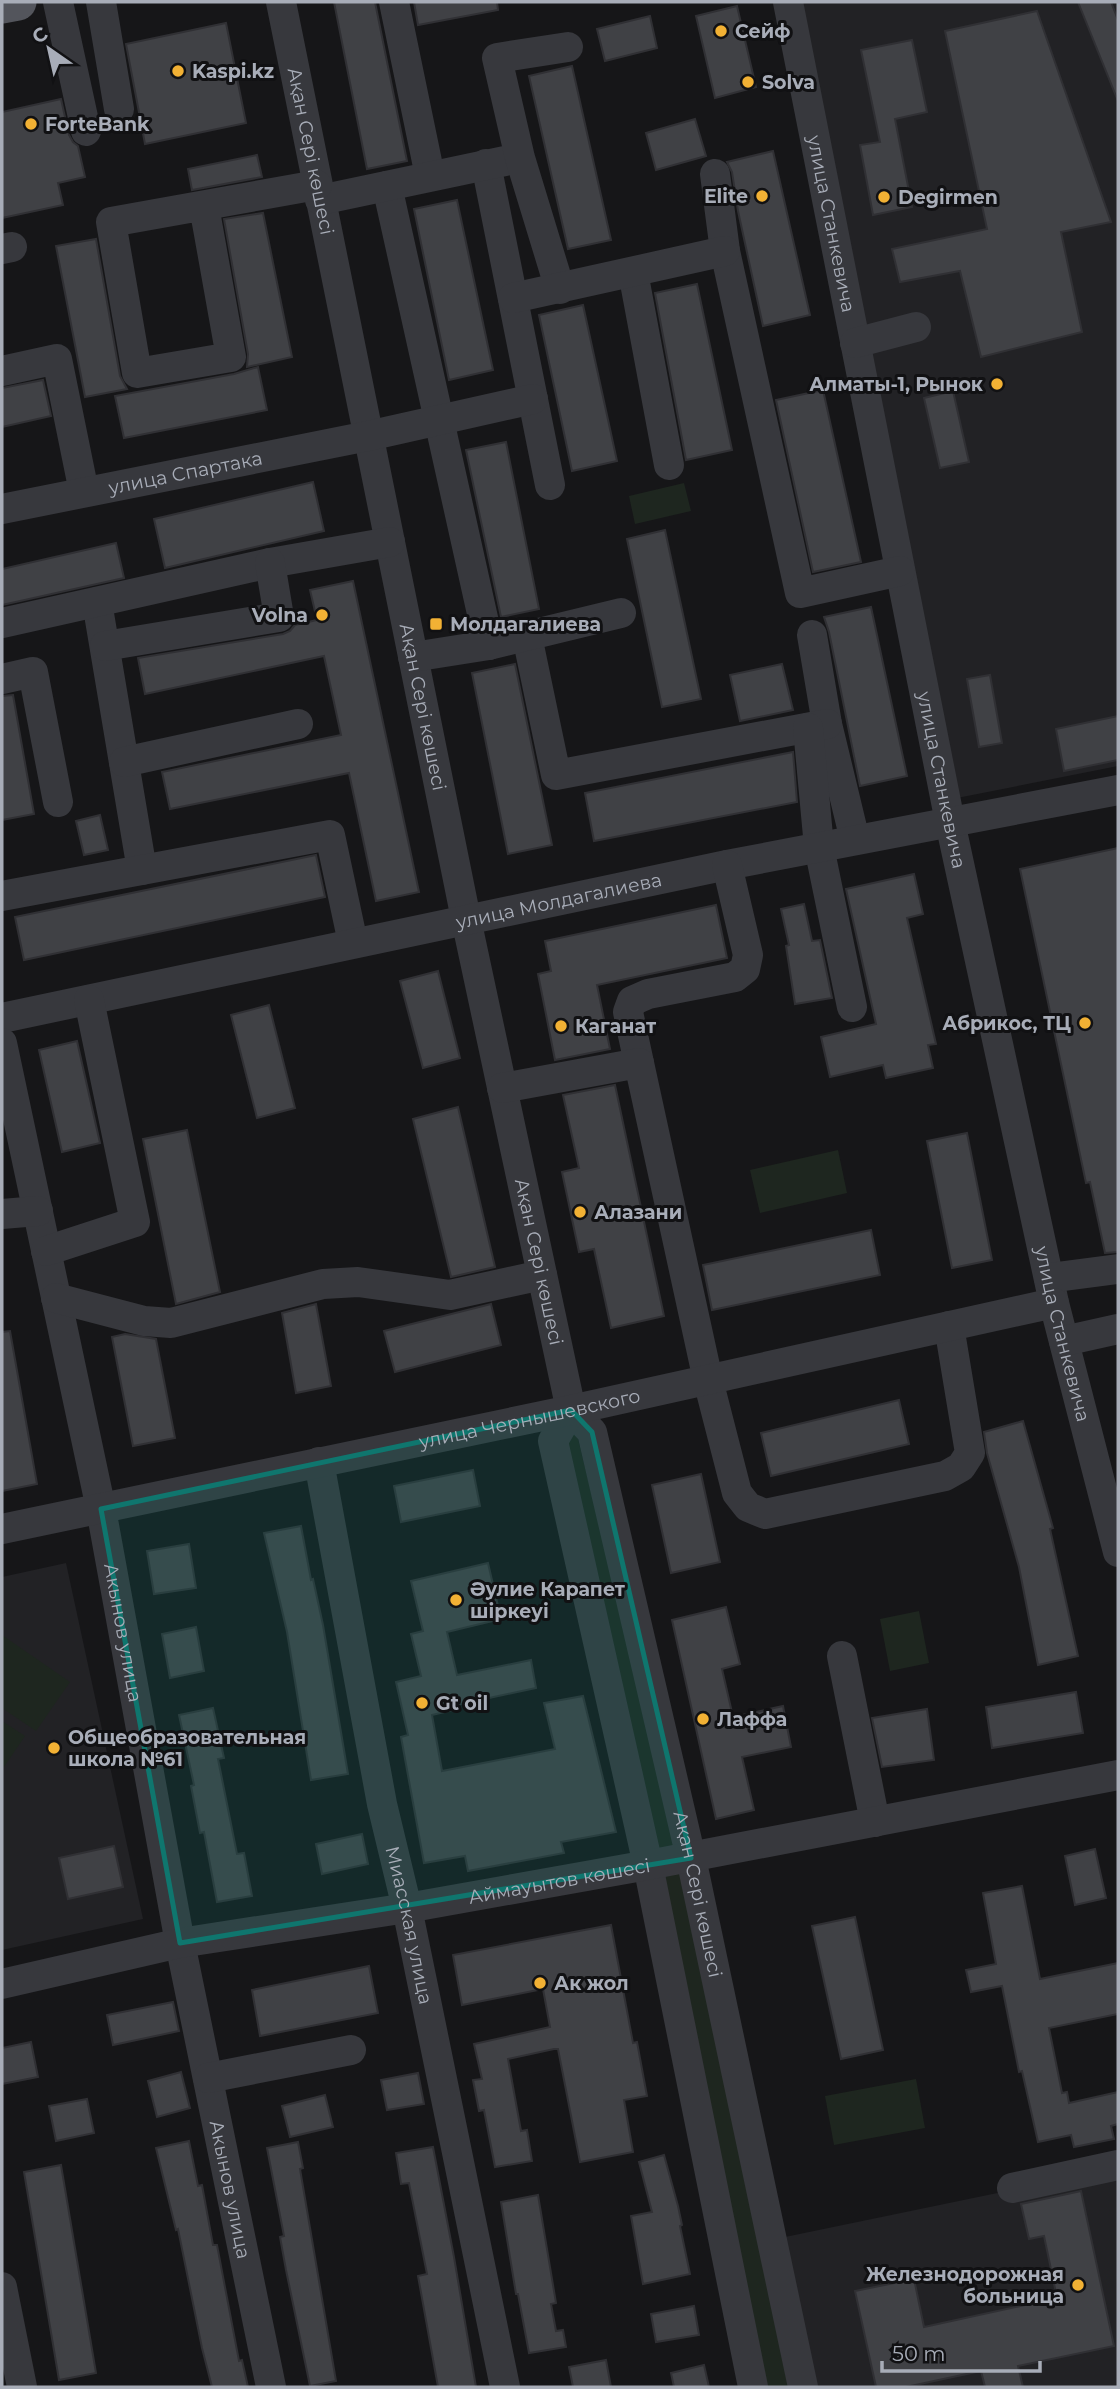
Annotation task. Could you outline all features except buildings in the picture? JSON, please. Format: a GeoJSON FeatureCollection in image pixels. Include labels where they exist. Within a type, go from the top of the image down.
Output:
{"type":"FeatureCollection","features":[{"type":"Feature","properties":{"kind":"main road"},"geometry":{"type":"LineString","coordinates":[[2,5],[18,2]]}},
{"type":"Feature","properties":{"kind":"street"},"geometry":{"type":"LineString","coordinates":[[58,2],[86,131]]}},
{"type":"Feature","properties":{"kind":"street"},"geometry":{"type":"LineString","coordinates":[[101,2],[119,109]]}},
{"type":"Feature","properties":{"kind":"street","name":"Ақан Сері көшесі"},"geometry":{"type":"LineString","coordinates":[[281,2],[466,919],[571,1410],[592,1432],[691,1858],[803,2387]]}},
{"type":"Feature","properties":{"kind":"street"},"geometry":{"type":"LineString","coordinates":[[394,2],[430,176]]}},
{"type":"Feature","properties":{"kind":"street","name":"улица Станкевича"},"geometry":{"type":"LineString","coordinates":[[788,2],[950,822],[1052,1290],[1118,1552]]}},
{"type":"Feature","properties":{"kind":"street"},"geometry":{"type":"LineString","coordinates":[[560,289],[520,158],[497,58],[568,47]]}},
{"type":"Feature","properties":{"kind":"street"},"geometry":{"type":"LineString","coordinates":[[204,205],[230,357],[137,373],[111,222],[204,205],[387,186],[520,158]]}},
{"type":"Feature","properties":{"kind":"street"},"geometry":{"type":"LineString","coordinates":[[486,164],[550,485]]}},
{"type":"Feature","properties":{"kind":"street"},"geometry":{"type":"LineString","coordinates":[[715,174],[725,251],[800,593],[900,571]]}},
{"type":"Feature","properties":{"kind":"street"},"geometry":{"type":"LineString","coordinates":[[387,186],[489,645]]}},
{"type":"Feature","properties":{"kind":"street"},"geometry":{"type":"LineString","coordinates":[[513,298],[725,251]]}},
{"type":"Feature","properties":{"kind":"street"},"geometry":{"type":"LineString","coordinates":[[633,272],[669,465]]}},
{"type":"Feature","properties":{"kind":"street"},"geometry":{"type":"LineString","coordinates":[[855,343],[916,327]]}},
{"type":"Feature","properties":{"kind":"street"},"geometry":{"type":"LineString","coordinates":[[2,371],[57,359],[84,492]]}},
{"type":"Feature","properties":{"kind":"street","name":"улица Спартака"},"geometry":{"type":"LineString","coordinates":[[2,509],[368,436],[533,399]]}},
{"type":"Feature","properties":{"kind":"street"},"geometry":{"type":"LineString","coordinates":[[2,623],[270,562],[390,542]]}},
{"type":"Feature","properties":{"kind":"street"},"geometry":{"type":"LineString","coordinates":[[105,646],[279,617],[270,562]]}},
{"type":"Feature","properties":{"kind":"street"},"geometry":{"type":"LineString","coordinates":[[146,591],[156,637]]}},
{"type":"Feature","properties":{"kind":"street"},"geometry":{"type":"LineString","coordinates":[[97,602],[142,870]]}},
{"type":"Feature","properties":{"kind":"street"},"geometry":{"type":"LineString","coordinates":[[413,657],[489,645],[621,614]]}},
{"type":"Feature","properties":{"kind":"street"},"geometry":{"type":"LineString","coordinates":[[812,635],[819,847],[852,1007]]}},
{"type":"Feature","properties":{"kind":"street"},"geometry":{"type":"LineString","coordinates":[[527,636],[556,775],[817,726]]}},
{"type":"Feature","properties":{"kind":"street"},"geometry":{"type":"LineString","coordinates":[[2,679],[33,672],[58,802]]}},
{"type":"Feature","properties":{"kind":"street"},"geometry":{"type":"LineString","coordinates":[[124,762],[298,724]]}},
{"type":"Feature","properties":{"kind":"street"},"geometry":{"type":"LineString","coordinates":[[817,726],[855,840]]}},
{"type":"Feature","properties":{"kind":"street","name":"улица Молдагалиева"},"geometry":{"type":"LineString","coordinates":[[2,1018],[727,865],[1118,790]]}},
{"type":"Feature","properties":{"kind":"street"},"geometry":{"type":"LineString","coordinates":[[2,896],[330,835],[353,943]]}},
{"type":"Feature","properties":{"kind":"street"},"geometry":{"type":"LineString","coordinates":[[727,865],[748,956],[745,969],[735,977],[648,993],[632,1001],[628,1012],[708,1380],[737,1493],[748,1507],[765,1514],[945,1476],[961,1467],[970,1453],[949,1326]]}},
{"type":"Feature","properties":{"kind":"street"},"geometry":{"type":"LineString","coordinates":[[46,1251],[135,1222],[89,1000]]}},
{"type":"Feature","properties":{"kind":"street","name":"Акынов улица"},"geometry":{"type":"LineString","coordinates":[[2,1043],[101,1509],[180,1943],[271,2387]]}},
{"type":"Feature","properties":{"kind":"street"},"geometry":{"type":"LineString","coordinates":[[502,1088],[639,1063]]}},
{"type":"Feature","properties":{"kind":"street"},"geometry":{"type":"LineString","coordinates":[[2,1214],[38,1211]]}},
{"type":"Feature","properties":{"kind":"street","name":"улица Чернышевского"},"geometry":{"type":"LineString","coordinates":[[2,1529],[571,1410],[949,1326],[1118,1269]]}},
{"type":"Feature","properties":{"kind":"street"},"geometry":{"type":"LineString","coordinates":[[56,1298],[144,1321],[172,1323],[323,1284],[358,1282],[450,1295],[542,1275]]}},
{"type":"Feature","properties":{"kind":"street"},"geometry":{"type":"LineString","coordinates":[[1064,1341],[1118,1329]]}},
{"type":"Feature","properties":{"kind":"street"},"geometry":{"type":"LineString","coordinates":[[571,1410],[553,1441],[648,1866],[753,2387]]}},
{"type":"Feature","properties":{"kind":"street","name":"Миасская улица"},"geometry":{"type":"LineString","coordinates":[[318,1462],[382,1804],[407,1908],[505,2387]]}},
{"type":"Feature","properties":{"kind":"street"},"geometry":{"type":"LineString","coordinates":[[842,1657],[875,1822]]}},
{"type":"Feature","properties":{"kind":"street","name":"Аймауытов көшесі"},"geometry":{"type":"LineString","coordinates":[[2,1984],[180,1943],[407,1908],[648,1866],[1118,1775]]}},
{"type":"Feature","properties":{"kind":"street"},"geometry":{"type":"LineString","coordinates":[[208,2078],[351,2050]]}},
{"type":"Feature","properties":{"kind":"street"},"geometry":{"type":"LineString","coordinates":[[1012,2188],[1118,2165]]}},
{"type":"Feature","properties":{"kind":"street"},"geometry":{"type":"LineString","coordinates":[[2,2287],[22,2387]]}},
{"type":"Feature","properties":{"kind":"highlighted area"},"geometry":{"type":"Polygon","coordinates":[[[571,1410],[592,1432],[691,1858],[180,1943],[101,1509],[571,1410]]]}},
{"type":"Feature","properties":{"kind":"shaded area","name":"Алматы-1, Рынок"},"geometry":{"type":"Polygon","coordinates":[[[799,2],[1118,2],[1118,766],[957,798],[799,2]]]}},
{"type":"Feature","properties":{"kind":"shaded area"},"geometry":{"type":"Polygon","coordinates":[[[684,483],[691,511],[635,524],[629,496],[684,483]]]}},
{"type":"Feature","properties":{"kind":"shaded area"},"geometry":{"type":"Polygon","coordinates":[[[838,1150],[847,1193],[760,1213],[750,1170],[838,1150]]]}},
{"type":"Feature","properties":{"kind":"shaded area"},"geometry":{"type":"Polygon","coordinates":[[[575,1427],[680,1849],[654,1852],[564,1444],[575,1427]]]}},
{"type":"Feature","properties":{"kind":"shaded area","name":"Общеобразовательная школа №61"},"geometry":{"type":"Polygon","coordinates":[[[66,1563],[143,1919],[2,1950],[2,1577],[66,1563]]]}},
{"type":"Feature","properties":{"kind":"shaded area"},"geometry":{"type":"Polygon","coordinates":[[[919,1611],[929,1663],[890,1671],[880,1619],[919,1611]]]}},
{"type":"Feature","properties":{"kind":"shaded area"},"geometry":{"type":"Polygon","coordinates":[[[2,1635],[70,1682],[36,1731],[2,1708],[2,1635]]]}},
{"type":"Feature","properties":{"kind":"shaded area"},"geometry":{"type":"Polygon","coordinates":[[[2,1721],[25,1736],[4,1767],[2,1766],[2,1721]]]}},
{"type":"Feature","properties":{"kind":"shaded area"},"geometry":{"type":"Polygon","coordinates":[[[685,1871],[792,2387],[760,2387],[658,1874],[685,1871]]]}},
{"type":"Feature","properties":{"kind":"shaded area"},"geometry":{"type":"Polygon","coordinates":[[[916,2079],[925,2128],[834,2145],[825,2096],[916,2079]]]}},
{"type":"Feature","properties":{"kind":"shaded area"},"geometry":{"type":"Polygon","coordinates":[[[1118,2168],[1118,2387],[817,2387],[785,2237],[1118,2168]]]}},
{"type":"Feature","properties":{"kind":"place","name":"Сейф"},"geometry":{"type":"Point","coordinates":[721,31]}},
{"type":"Feature","properties":{"kind":"place","name":"Kaspi.kz"},"geometry":{"type":"Point","coordinates":[178,71]}},
{"type":"Feature","properties":{"kind":"place","name":"Solva"},"geometry":{"type":"Point","coordinates":[748,82]}},
{"type":"Feature","properties":{"kind":"place","name":"ForteBank"},"geometry":{"type":"Point","coordinates":[31,124]}},
{"type":"Feature","properties":{"kind":"place","name":"Elite"},"geometry":{"type":"Point","coordinates":[762,196]}},
{"type":"Feature","properties":{"kind":"place","name":"Degirmen"},"geometry":{"type":"Point","coordinates":[884,197]}},
{"type":"Feature","properties":{"kind":"place","name":"Алматы-1, Рынок"},"geometry":{"type":"Point","coordinates":[997,384]}},
{"type":"Feature","properties":{"kind":"place","name":"Volna"},"geometry":{"type":"Point","coordinates":[322,615]}},
{"type":"Feature","properties":{"kind":"place","name":"Молдагалиева"},"geometry":{"type":"Point","coordinates":[436,624]}},
{"type":"Feature","properties":{"kind":"place","name":"Абрикос, ТЦ"},"geometry":{"type":"Point","coordinates":[1085,1023]}},
{"type":"Feature","properties":{"kind":"place","name":"Каганат"},"geometry":{"type":"Point","coordinates":[561,1026]}},
{"type":"Feature","properties":{"kind":"place","name":"Алазани"},"geometry":{"type":"Point","coordinates":[580,1212]}},
{"type":"Feature","properties":{"kind":"place","name":"Әулие Карапет шіркеуі"},"geometry":{"type":"Point","coordinates":[456,1600]}},
{"type":"Feature","properties":{"kind":"place","name":"Gt oil"},"geometry":{"type":"Point","coordinates":[422,1703]}},
{"type":"Feature","properties":{"kind":"place","name":"Лаффа"},"geometry":{"type":"Point","coordinates":[703,1719]}},
{"type":"Feature","properties":{"kind":"place","name":"Общеобразовательная школа №61"},"geometry":{"type":"Point","coordinates":[54,1748]}},
{"type":"Feature","properties":{"kind":"place","name":"Ак жол"},"geometry":{"type":"Point","coordinates":[540,1983]}},
{"type":"Feature","properties":{"kind":"place","name":"Железнодорожная больница"},"geometry":{"type":"Point","coordinates":[1078,2285]}}]}
